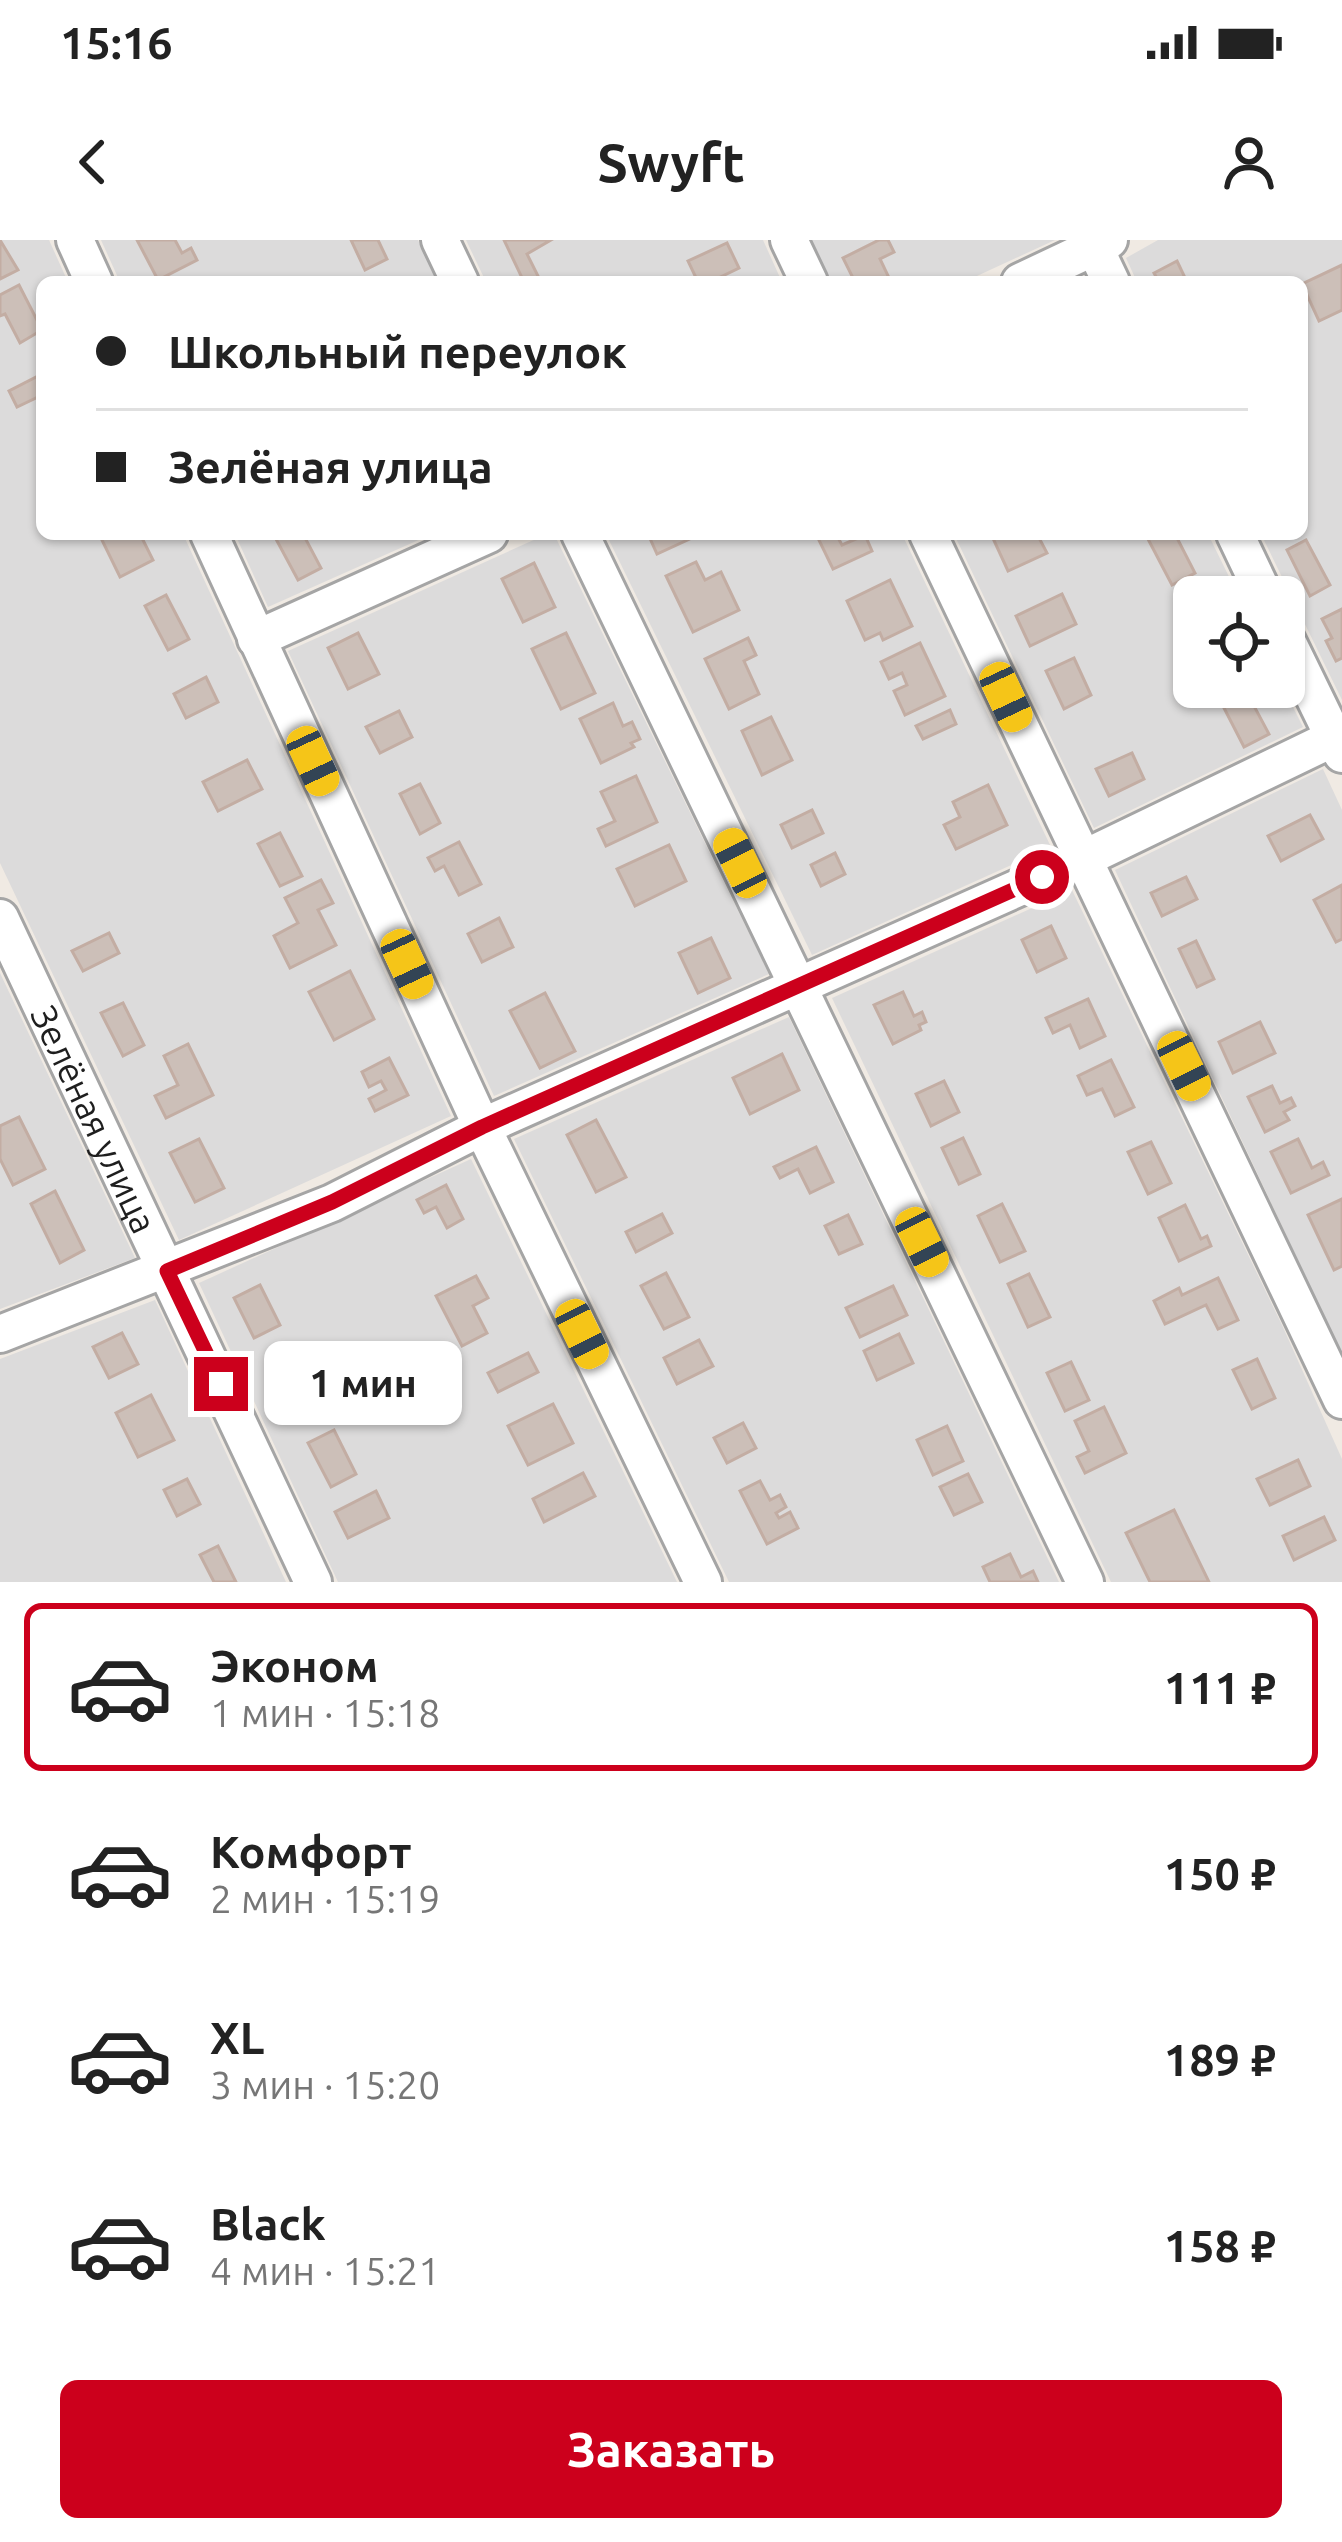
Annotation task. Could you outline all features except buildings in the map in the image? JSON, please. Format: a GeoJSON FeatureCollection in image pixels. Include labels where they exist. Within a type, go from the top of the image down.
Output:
{"type":"FeatureCollection","features":[{"type":"Feature","properties":{"kind":"street"},"geometry":{"type":"LineString","coordinates":[[75,240],[91,276]]}},
{"type":"Feature","properties":{"kind":"street"},"geometry":{"type":"LineString","coordinates":[[440,240],[457,276]]}},
{"type":"Feature","properties":{"kind":"street"},"geometry":{"type":"LineString","coordinates":[[789,240],[805,276]]}},
{"type":"Feature","properties":{"kind":"street"},"geometry":{"type":"LineString","coordinates":[[1033,276],[1098,243],[1109,276]]}},
{"type":"Feature","properties":{"kind":"street"},"geometry":{"type":"LineString","coordinates":[[212,540],[482,1127],[703,1582]]}},
{"type":"Feature","properties":{"kind":"street"},"geometry":{"type":"LineString","coordinates":[[256,638],[476,540]]}},
{"type":"Feature","properties":{"kind":"street"},"geometry":{"type":"LineString","coordinates":[[583,540],[1085,1582]]}},
{"type":"Feature","properties":{"kind":"street"},"geometry":{"type":"LineString","coordinates":[[931,540],[1342,1400]]}},
{"type":"Feature","properties":{"kind":"street"},"geometry":{"type":"LineString","coordinates":[[1237,540],[1255,576]]}},
{"type":"Feature","properties":{"kind":"street"},"geometry":{"type":"LineString","coordinates":[[0,1334],[332,1202],[482,1127],[1339,742],[1305,676]]}},
{"type":"Feature","properties":{"kind":"street","name":"Зелёная улица"},"geometry":{"type":"LineString","coordinates":[[0,918],[313,1582]]}},
{"type":"Feature","properties":{"kind":"shaded area"},"geometry":{"type":"Polygon","coordinates":[[[0,240],[49,240],[65,276],[36,276],[36,540],[186,540],[451,1116],[179,1240],[0,863],[0,240]]]}},
{"type":"Feature","properties":{"kind":"shaded area"},"geometry":{"type":"Polygon","coordinates":[[[101,240],[418,240],[435,276],[117,276],[101,240]]]}},
{"type":"Feature","properties":{"kind":"shaded area"},"geometry":{"type":"Polygon","coordinates":[[[466,240],[763,240],[779,276],[483,276],[466,240]]]}},
{"type":"Feature","properties":{"kind":"shaded area"},"geometry":{"type":"Polygon","coordinates":[[[810,240],[1055,240],[977,276],[829,276],[810,240]]]}},
{"type":"Feature","properties":{"kind":"shaded area"},"geometry":{"type":"Polygon","coordinates":[[[1158,240],[1342,240],[1342,700],[1305,624],[1305,576],[1281,576],[1264,540],[1308,540],[1308,276],[1134,276],[1126,258],[1158,240]]]}},
{"type":"Feature","properties":{"kind":"shaded area"},"geometry":{"type":"Polygon","coordinates":[[[238,540],[419,540],[268,607],[238,540]]]}},
{"type":"Feature","properties":{"kind":"shaded area"},"geometry":{"type":"Polygon","coordinates":[[[534,540],[557,540],[769,974],[494,1096],[288,651],[534,540]]]}},
{"type":"Feature","properties":{"kind":"shaded area"},"geometry":{"type":"Polygon","coordinates":[[[609,540],[905,540],[1051,847],[812,955],[609,540]]]}},
{"type":"Feature","properties":{"kind":"shaded area"},"geometry":{"type":"Polygon","coordinates":[[[957,540],[1211,540],[1229,576],[1173,576],[1173,708],[1294,708],[1303,727],[1094,828],[957,540]]]}},
{"type":"Feature","properties":{"kind":"shaded area"},"geometry":{"type":"Polygon","coordinates":[[[1323,769],[1342,810],[1342,1354],[1115,870],[1323,769]]]}},
{"type":"Feature","properties":{"kind":"shaded area"},"geometry":{"type":"Polygon","coordinates":[[[1072,890],[1342,1459],[1342,1582],[1111,1582],[832,998],[1072,890]]]}},
{"type":"Feature","properties":{"kind":"shaded area"},"geometry":{"type":"Polygon","coordinates":[[[0,973],[135,1258],[0,1309],[0,973]]]}},
{"type":"Feature","properties":{"kind":"shaded area"},"geometry":{"type":"Polygon","coordinates":[[[789,1017],[1059,1582],[729,1582],[514,1139],[789,1017]]]}},
{"type":"Feature","properties":{"kind":"shaded area"},"geometry":{"type":"Polygon","coordinates":[[[471,1159],[677,1582],[338,1582],[199,1283],[471,1159]]]}},
{"type":"Feature","properties":{"kind":"shaded area"},"geometry":{"type":"Polygon","coordinates":[[[155,1300],[286,1582],[0,1582],[0,1359],[155,1300]]]}},
{"type":"Feature","properties":{"kind":"route"},"geometry":{"type":"LineString","coordinates":[[221,1384],[167,1271],[332,1202],[482,1127],[1042,877]]}}]}
